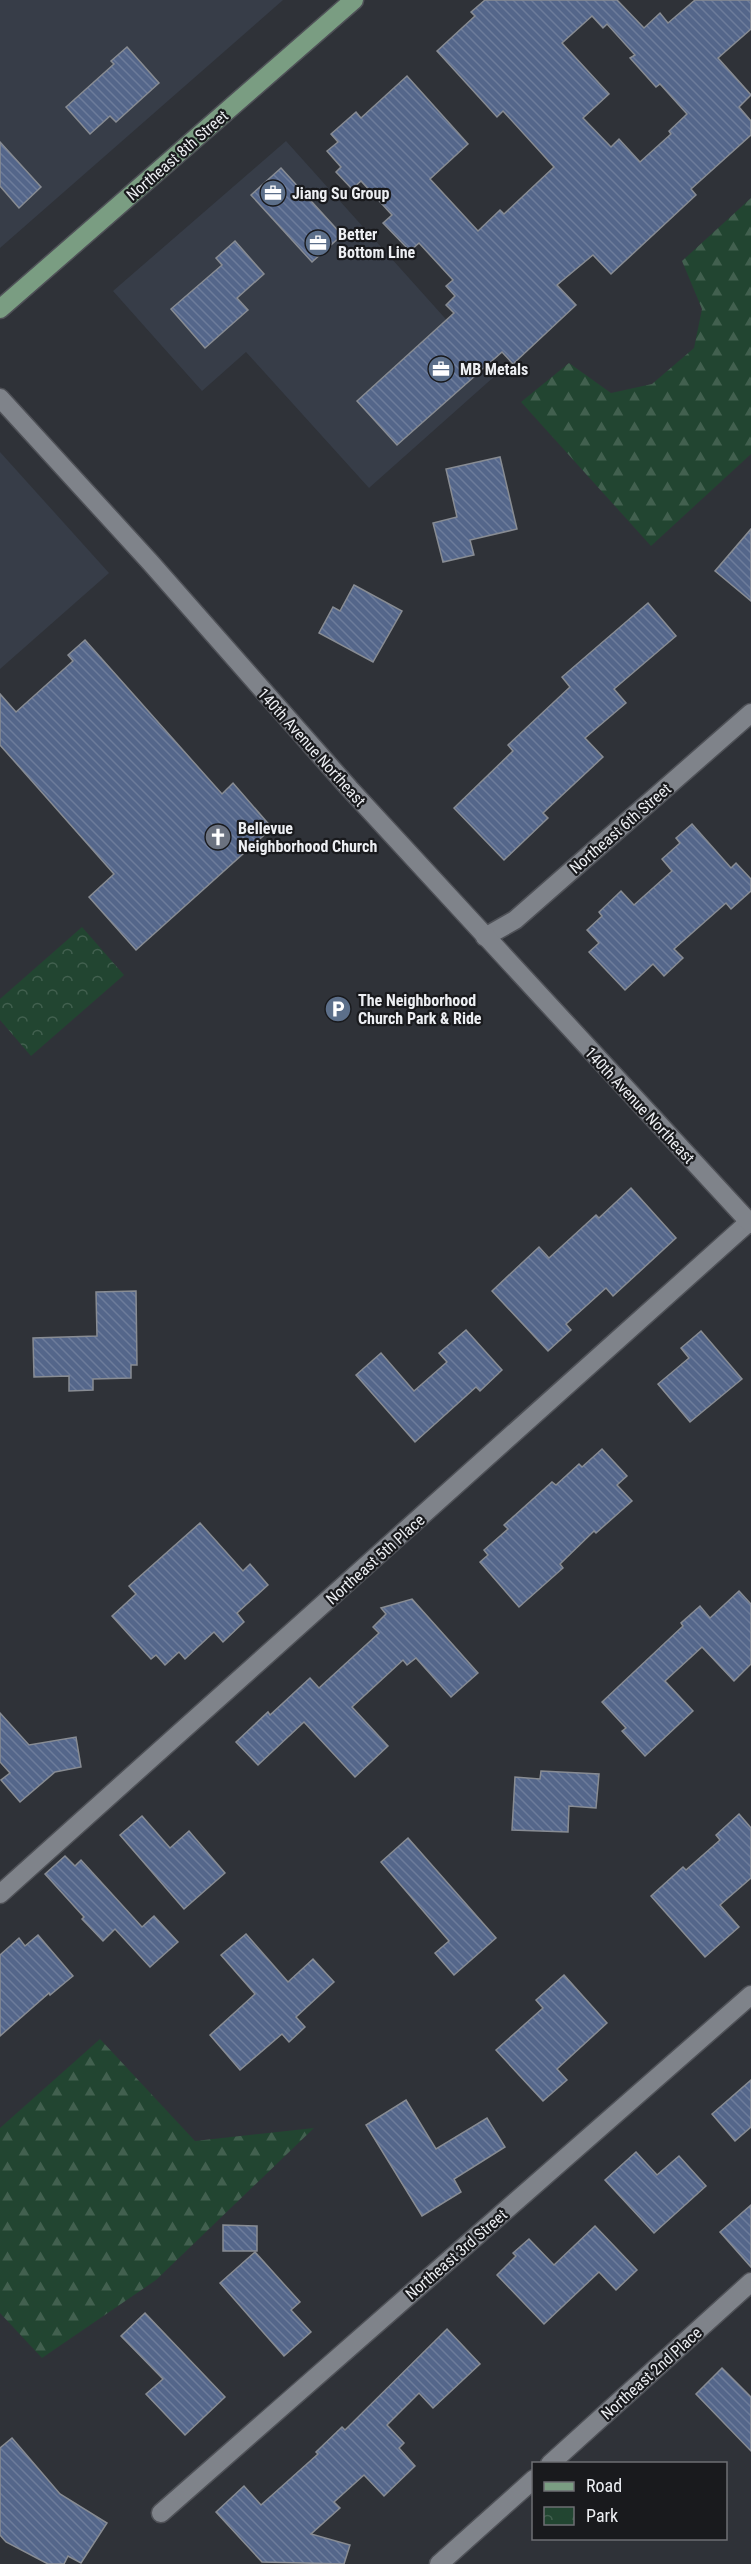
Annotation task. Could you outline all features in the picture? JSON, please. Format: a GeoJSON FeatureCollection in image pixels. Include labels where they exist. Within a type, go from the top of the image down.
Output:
{"type":"FeatureCollection","features":[{"type":"Feature","properties":{"kind":"main road","name":"Northeast 8th Street"},"geometry":{"type":"LineString","coordinates":[[0,309],[354,0]]}},
{"type":"Feature","properties":{"kind":"street","name":"140th Avenue Northeast"},"geometry":{"type":"LineString","coordinates":[[0,398],[150,562],[349,789],[750,1223]]}},
{"type":"Feature","properties":{"kind":"street","name":"Northeast 6th Street"},"geometry":{"type":"LineString","coordinates":[[485,937],[515,920],[751,713]]}},
{"type":"Feature","properties":{"kind":"street","name":"Northeast 5th Place"},"geometry":{"type":"LineString","coordinates":[[0,1894],[750,1223]]}},
{"type":"Feature","properties":{"kind":"street","name":"Northeast 3rd Street"},"geometry":{"type":"LineString","coordinates":[[161,2513],[751,1995]]}},
{"type":"Feature","properties":{"kind":"street","name":"Northeast 2nd Place"},"geometry":{"type":"LineString","coordinates":[[551,2462],[751,2282]]}},
{"type":"Feature","properties":{"kind":"street"},"geometry":{"type":"LineString","coordinates":[[439,2564],[532,2481]]}},
{"type":"Feature","properties":{"kind":"shaded area"},"geometry":{"type":"Polygon","coordinates":[[[0,0],[283,0],[0,248],[0,0]]]}},
{"type":"Feature","properties":{"kind":"shaded area"},"geometry":{"type":"Polygon","coordinates":[[[286,141],[496,375],[369,488],[246,352],[202,391],[113,291],[286,141]]]}},
{"type":"Feature","properties":{"kind":"shaded area"},"geometry":{"type":"Polygon","coordinates":[[[0,452],[109,573],[0,669],[0,452]]]}},
{"type":"Feature","properties":{"kind":"green space"},"geometry":{"type":"Polygon","coordinates":[[[751,198],[751,454],[651,546],[521,402],[569,363],[611,393],[652,384],[694,348],[702,309],[682,261],[751,198]]]}},
{"type":"Feature","properties":{"kind":"green space"},"geometry":{"type":"Polygon","coordinates":[[[82,927],[124,975],[31,1056],[0,1020],[0,999],[82,927]]]}},
{"type":"Feature","properties":{"kind":"green space"},"geometry":{"type":"Polygon","coordinates":[[[100,2039],[195,2141],[314,2128],[156,2280],[42,2358],[0,2313],[0,2128],[100,2039]]]}},
{"type":"Feature","properties":{"kind":"building"},"geometry":{"type":"Polygon","coordinates":[[[485,0],[617,0],[644,28],[660,13],[668,23],[695,0],[751,0],[751,29],[718,58],[751,95],[739,107],[751,121],[751,135],[691,189],[696,195],[611,274],[593,255],[557,285],[576,305],[513,364],[502,352],[397,445],[357,401],[454,313],[446,305],[455,296],[446,286],[453,280],[419,243],[410,251],[383,223],[392,215],[361,181],[352,189],[336,172],[341,167],[327,151],[338,142],[331,134],[356,112],[361,118],[407,76],[468,144],[430,179],[478,231],[500,210],[504,214],[554,167],[503,111],[497,117],[437,51],[475,16],[471,12],[485,0]],[[592,16],[562,43],[609,94],[583,118],[611,147],[619,139],[640,162],[671,134],[669,131],[687,114],[660,84],[656,87],[630,58],[635,55],[607,24],[603,28],[592,16]]]}},
{"type":"Feature","properties":{"kind":"building"},"geometry":{"type":"Polygon","coordinates":[[[127,47],[159,83],[116,122],[110,116],[90,134],[66,107],[114,64],[111,61],[127,47]]]}},
{"type":"Feature","properties":{"kind":"building"},"geometry":{"type":"Polygon","coordinates":[[[0,142],[41,187],[19,208],[0,186],[0,142]]]}},
{"type":"Feature","properties":{"kind":"building"},"geometry":{"type":"Polygon","coordinates":[[[281,168],[342,235],[312,262],[251,195],[281,168]]]}},
{"type":"Feature","properties":{"kind":"building"},"geometry":{"type":"Polygon","coordinates":[[[235,241],[264,274],[237,298],[248,310],[205,348],[171,309],[222,265],[216,258],[235,241]]]}},
{"type":"Feature","properties":{"kind":"building"},"geometry":{"type":"Polygon","coordinates":[[[500,457],[517,529],[470,540],[474,555],[443,562],[433,523],[457,517],[446,469],[500,457]]]}},
{"type":"Feature","properties":{"kind":"building"},"geometry":{"type":"Polygon","coordinates":[[[751,529],[751,601],[715,571],[751,529]]]}},
{"type":"Feature","properties":{"kind":"building"},"geometry":{"type":"Polygon","coordinates":[[[354,585],[402,611],[373,662],[319,633],[333,607],[340,611],[354,585]]]}},
{"type":"Feature","properties":{"kind":"building"},"geometry":{"type":"Polygon","coordinates":[[[648,603],[676,636],[614,689],[626,703],[585,738],[603,757],[543,813],[548,818],[504,860],[454,808],[513,751],[508,745],[570,687],[562,677],[648,603]]]}},
{"type":"Feature","properties":{"kind":"building"},"geometry":{"type":"Polygon","coordinates":[[[85,640],[222,794],[233,783],[272,828],[136,950],[89,897],[114,874],[0,745],[0,694],[16,712],[73,661],[68,655],[85,640]]]}},
{"type":"Feature","properties":{"kind":"building"},"geometry":{"type":"Polygon","coordinates":[[[692,824],[731,868],[736,863],[751,879],[751,891],[731,909],[726,903],[674,949],[683,958],[664,976],[653,964],[625,990],[589,952],[599,943],[587,930],[602,916],[599,912],[621,891],[634,905],[672,871],[662,859],[680,843],[676,838],[692,824]]]}},
{"type":"Feature","properties":{"kind":"building"},"geometry":{"type":"Polygon","coordinates":[[[631,1188],[676,1238],[613,1296],[606,1288],[566,1324],[571,1330],[548,1351],[492,1291],[539,1247],[549,1258],[596,1215],[599,1218],[631,1188]]]}},
{"type":"Feature","properties":{"kind":"building"},"geometry":{"type":"Polygon","coordinates":[[[136,1291],[137,1365],[131,1365],[131,1378],[93,1379],[93,1390],[69,1391],[69,1376],[34,1377],[33,1338],[97,1336],[96,1292],[136,1291]]]}},
{"type":"Feature","properties":{"kind":"building"},"geometry":{"type":"Polygon","coordinates":[[[466,1330],[502,1370],[480,1391],[476,1387],[415,1442],[356,1375],[381,1353],[414,1391],[447,1362],[439,1353],[466,1330]]]}},
{"type":"Feature","properties":{"kind":"building"},"geometry":{"type":"Polygon","coordinates":[[[701,1331],[742,1379],[690,1422],[658,1384],[689,1358],[681,1348],[701,1331]]]}},
{"type":"Feature","properties":{"kind":"building"},"geometry":{"type":"Polygon","coordinates":[[[602,1449],[627,1476],[617,1485],[632,1501],[596,1533],[594,1531],[560,1564],[563,1568],[519,1607],[480,1562],[488,1555],[484,1550],[508,1529],[504,1525],[552,1482],[556,1485],[579,1464],[582,1467],[602,1449]]]}},
{"type":"Feature","properties":{"kind":"building"},"geometry":{"type":"Polygon","coordinates":[[[200,1523],[243,1571],[250,1564],[268,1585],[237,1613],[244,1622],[223,1642],[214,1632],[185,1659],[179,1652],[165,1665],[156,1655],[151,1659],[112,1616],[136,1594],[129,1586],[200,1523]]]}},
{"type":"Feature","properties":{"kind":"building"},"geometry":{"type":"Polygon","coordinates":[[[739,1591],[751,1604],[751,1664],[734,1681],[702,1647],[665,1681],[693,1711],[645,1756],[622,1731],[626,1728],[602,1702],[683,1626],[681,1623],[700,1606],[710,1618],[739,1591]]]}},
{"type":"Feature","properties":{"kind":"building"},"geometry":{"type":"Polygon","coordinates":[[[412,1599],[478,1673],[451,1697],[416,1658],[407,1665],[403,1660],[352,1707],[388,1746],[355,1777],[304,1722],[258,1765],[236,1742],[268,1712],[270,1715],[310,1678],[319,1688],[379,1633],[373,1627],[386,1614],[381,1608],[412,1599]]]}},
{"type":"Feature","properties":{"kind":"building"},"geometry":{"type":"Polygon","coordinates":[[[0,1713],[29,1745],[76,1737],[81,1767],[55,1772],[20,1802],[1,1780],[10,1773],[0,1762],[0,1713]]]}},
{"type":"Feature","properties":{"kind":"building"},"geometry":{"type":"Polygon","coordinates":[[[541,1771],[599,1774],[596,1808],[569,1806],[568,1832],[512,1830],[515,1777],[540,1779],[541,1771]]]}},
{"type":"Feature","properties":{"kind":"building"},"geometry":{"type":"Polygon","coordinates":[[[739,1814],[751,1828],[751,1878],[720,1905],[739,1927],[705,1957],[651,1896],[683,1867],[686,1870],[720,1840],[716,1835],[739,1814]]]}},
{"type":"Feature","properties":{"kind":"building"},"geometry":{"type":"Polygon","coordinates":[[[142,1816],[170,1848],[189,1831],[225,1873],[184,1909],[120,1835],[142,1816]]]}},
{"type":"Feature","properties":{"kind":"building"},"geometry":{"type":"Polygon","coordinates":[[[408,1838],[496,1938],[454,1975],[435,1953],[449,1941],[381,1862],[408,1838]]]}},
{"type":"Feature","properties":{"kind":"building"},"geometry":{"type":"Polygon","coordinates":[[[65,1856],[75,1866],[81,1860],[142,1927],[154,1916],[178,1942],[150,1967],[115,1929],[103,1941],[45,1874],[65,1856]]]}},
{"type":"Feature","properties":{"kind":"building"},"geometry":{"type":"Polygon","coordinates":[[[246,1934],[288,1982],[313,1959],[334,1982],[296,2017],[305,2027],[289,2042],[282,2034],[240,2070],[210,2035],[255,1994],[221,1955],[246,1934]]]}},
{"type":"Feature","properties":{"kind":"building"},"geometry":{"type":"Polygon","coordinates":[[[38,1935],[73,1976],[50,1995],[49,1993],[0,2036],[0,1955],[19,1938],[25,1946],[38,1935]]]}},
{"type":"Feature","properties":{"kind":"building"},"geometry":{"type":"Polygon","coordinates":[[[564,1975],[607,2023],[557,2069],[567,2080],[543,2101],[496,2050],[543,2008],[536,2000],[564,1975]]]}},
{"type":"Feature","properties":{"kind":"building"},"geometry":{"type":"Polygon","coordinates":[[[751,2080],[751,2127],[735,2141],[712,2114],[751,2080]]]}},
{"type":"Feature","properties":{"kind":"building"},"geometry":{"type":"Polygon","coordinates":[[[406,2100],[436,2149],[487,2118],[505,2147],[454,2179],[461,2192],[422,2216],[366,2125],[406,2100]]]}},
{"type":"Feature","properties":{"kind":"building"},"geometry":{"type":"Polygon","coordinates":[[[636,2152],[657,2175],[679,2156],[706,2186],[654,2233],[605,2180],[636,2152]]]}},
{"type":"Feature","properties":{"kind":"building"},"geometry":{"type":"Polygon","coordinates":[[[751,2205],[751,2267],[720,2232],[751,2205]]]}},
{"type":"Feature","properties":{"kind":"building"},"geometry":{"type":"Polygon","coordinates":[[[223,2225],[257,2226],[257,2251],[223,2251],[223,2225]]]}},
{"type":"Feature","properties":{"kind":"building"},"geometry":{"type":"Polygon","coordinates":[[[595,2226],[637,2270],[616,2290],[599,2272],[544,2324],[497,2275],[516,2256],[513,2253],[529,2239],[554,2265],[595,2226]]]}},
{"type":"Feature","properties":{"kind":"building"},"geometry":{"type":"Polygon","coordinates":[[[255,2252],[300,2302],[291,2310],[311,2332],[284,2356],[220,2283],[255,2252]]]}},
{"type":"Feature","properties":{"kind":"building"},"geometry":{"type":"Polygon","coordinates":[[[145,2313],[225,2397],[185,2435],[146,2394],[163,2379],[121,2336],[145,2313]]]}},
{"type":"Feature","properties":{"kind":"building"},"geometry":{"type":"Polygon","coordinates":[[[447,2329],[480,2364],[433,2408],[419,2393],[387,2425],[404,2443],[399,2448],[415,2466],[384,2496],[364,2475],[334,2502],[340,2508],[311,2534],[350,2545],[344,2564],[262,2562],[216,2512],[244,2486],[261,2505],[318,2454],[316,2452],[342,2427],[345,2430],[447,2329]]]}},
{"type":"Feature","properties":{"kind":"building"},"geometry":{"type":"Polygon","coordinates":[[[722,2368],[751,2397],[751,2451],[696,2394],[722,2368]]]}},
{"type":"Feature","properties":{"kind":"building"},"geometry":{"type":"Polygon","coordinates":[[[12,2438],[60,2494],[107,2523],[81,2563],[68,2556],[64,2564],[48,2564],[6,2542],[0,2535],[0,2448],[12,2438]]]}},
{"type":"Feature","properties":{"kind":"place","name":"Jiang Su Group"},"geometry":{"type":"Point","coordinates":[273,193]}},
{"type":"Feature","properties":{"kind":"place","name":"Better Bottom Line"},"geometry":{"type":"Point","coordinates":[318,243]}},
{"type":"Feature","properties":{"kind":"place","name":"MB Metals"},"geometry":{"type":"Point","coordinates":[441,369]}},
{"type":"Feature","properties":{"kind":"place","name":"Bellevue Neighborhood Church"},"geometry":{"type":"Point","coordinates":[218,837]}},
{"type":"Feature","properties":{"kind":"place","name":"The Neighborhood Church Park & Ride"},"geometry":{"type":"Point","coordinates":[338,1009]}}]}
